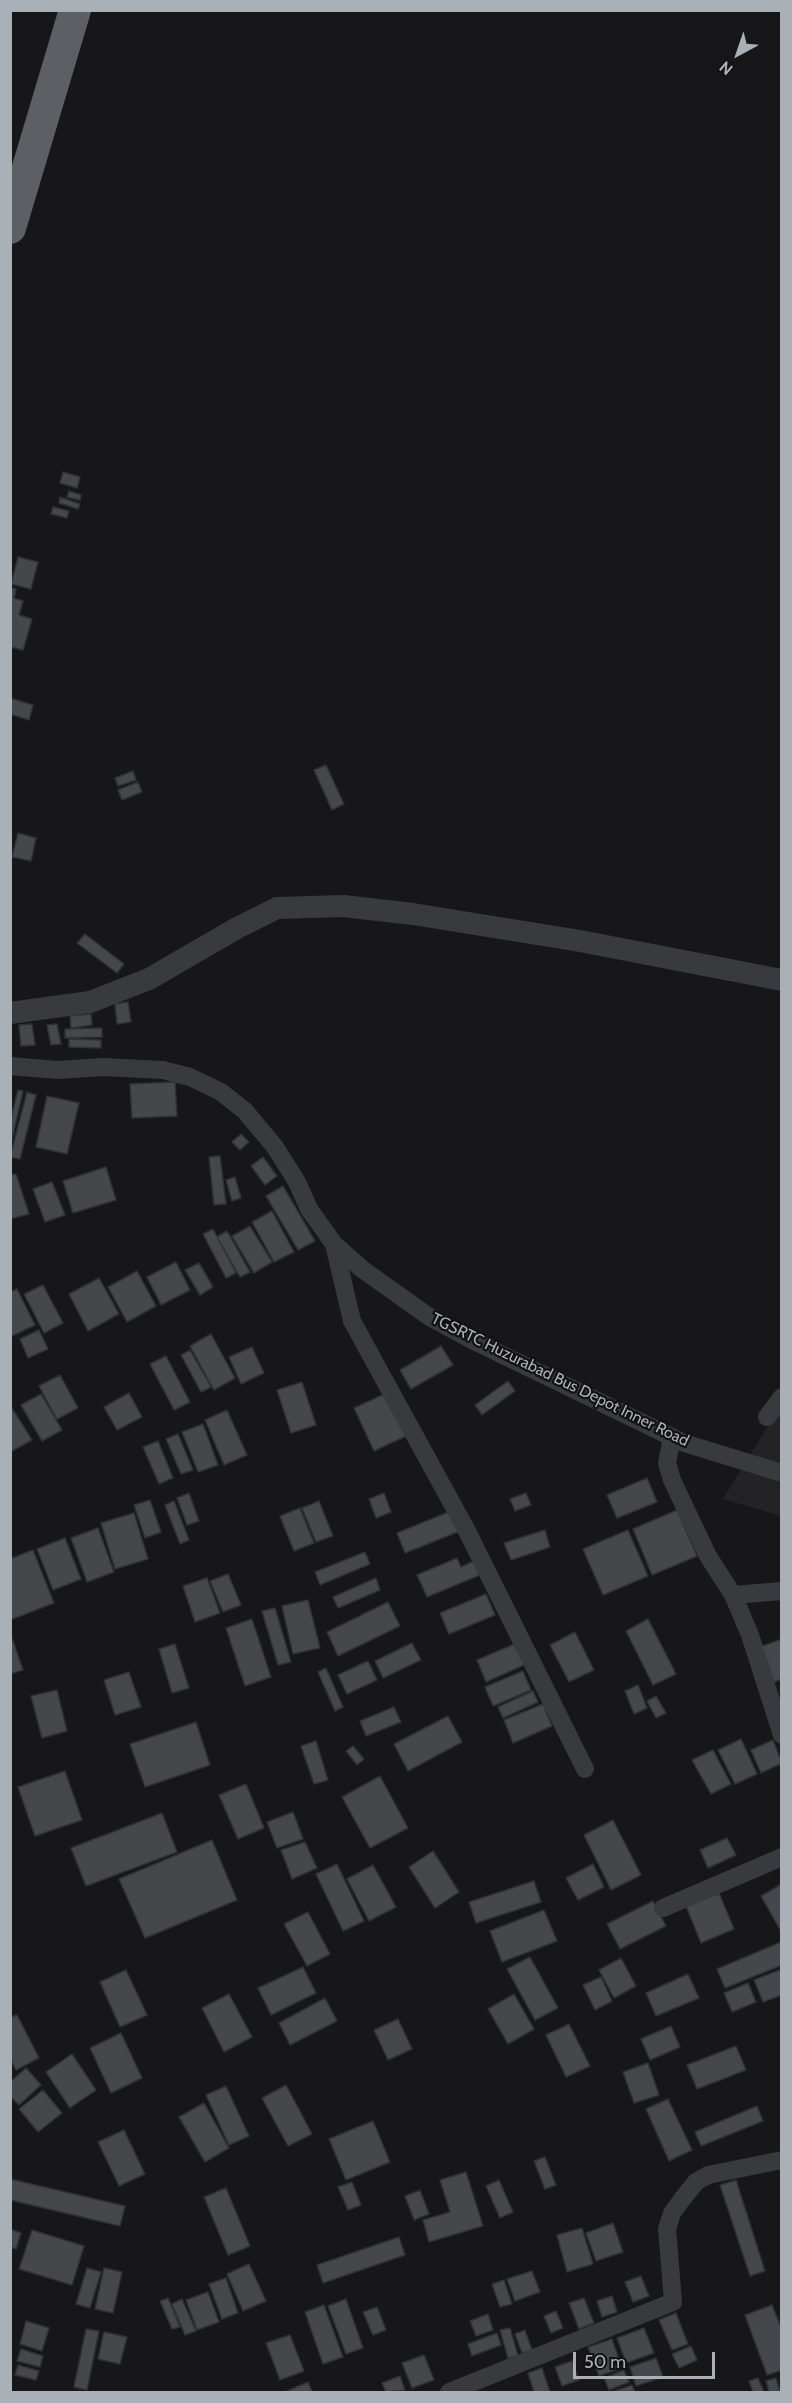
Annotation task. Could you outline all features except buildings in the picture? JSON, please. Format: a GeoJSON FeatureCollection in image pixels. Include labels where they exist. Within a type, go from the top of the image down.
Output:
{"type":"FeatureCollection","features":[{"type":"Feature","properties":{"kind":"highway"},"geometry":{"type":"LineString","coordinates":[[10,228],[75,10]]}},
{"type":"Feature","properties":{"kind":"street"},"geometry":{"type":"LineString","coordinates":[[10,1013],[90,1002],[149,979],[237,928],[278,908],[343,906],[413,915],[580,941],[782,980]]}},
{"type":"Feature","properties":{"kind":"street","name":"TGSRTC Huzurabad Bus Depot Inner Road"},"geometry":{"type":"LineString","coordinates":[[10,1066],[58,1070],[103,1067],[163,1070],[190,1077],[221,1092],[245,1111],[276,1147],[297,1182],[309,1209],[334,1244],[362,1269],[428,1316],[476,1342],[684,1443],[782,1473]]}},
{"type":"Feature","properties":{"kind":"street"},"geometry":{"type":"LineString","coordinates":[[334,1244],[352,1321],[466,1529],[585,1769]]}},
{"type":"Feature","properties":{"kind":"street"},"geometry":{"type":"LineString","coordinates":[[767,1417],[782,1397]]}},
{"type":"Feature","properties":{"kind":"street"},"geometry":{"type":"LineString","coordinates":[[672,1437],[667,1463],[672,1480],[708,1556],[733,1595],[750,1635],[782,1735]]}},
{"type":"Feature","properties":{"kind":"street"},"geometry":{"type":"LineString","coordinates":[[733,1595],[782,1591]]}},
{"type":"Feature","properties":{"kind":"street"},"geometry":{"type":"LineString","coordinates":[[663,1908],[782,1857]]}},
{"type":"Feature","properties":{"kind":"street"},"geometry":{"type":"LineString","coordinates":[[449,2392],[673,2302],[667,2229],[672,2213],[683,2198],[696,2182],[708,2175],[782,2160]]}},
{"type":"Feature","properties":{"kind":"shaded area"},"geometry":{"type":"Polygon","coordinates":[[[781,1405],[781,1516],[723,1499],[781,1405]]]}}]}
